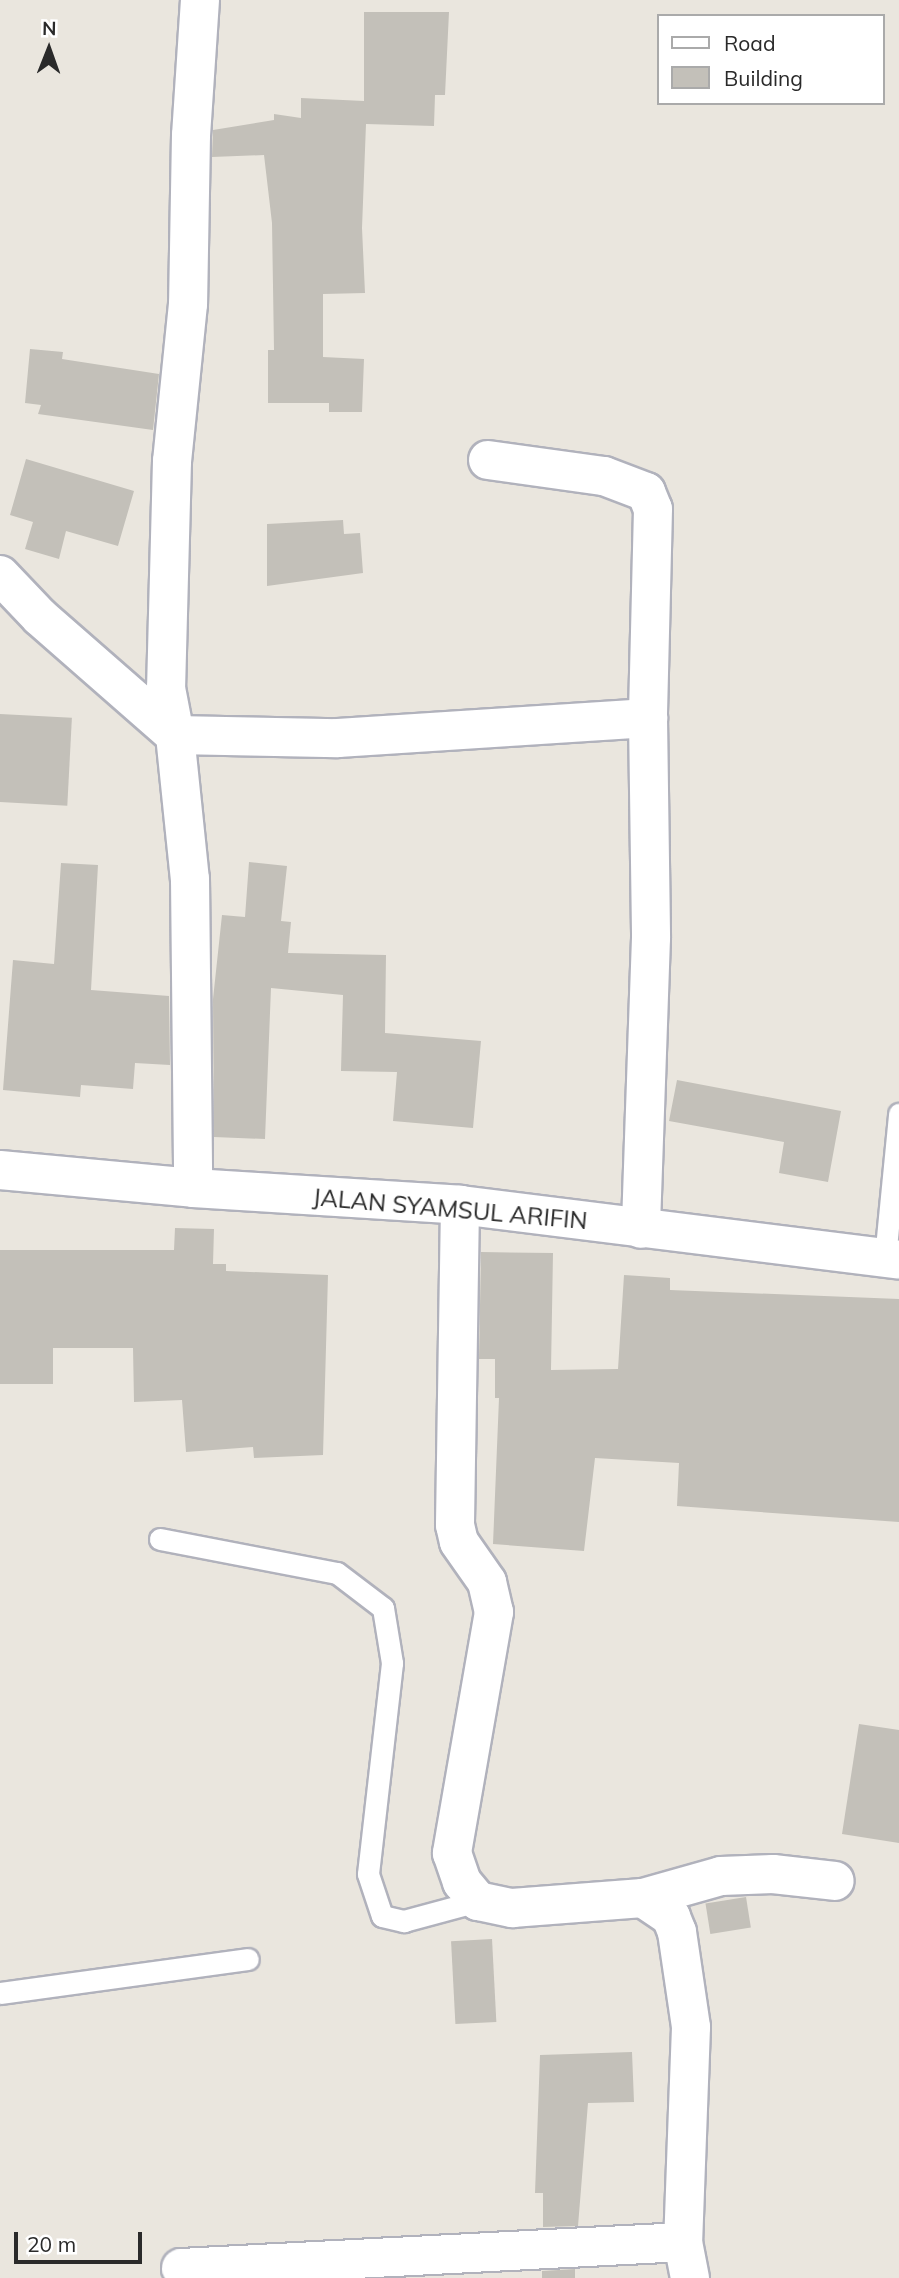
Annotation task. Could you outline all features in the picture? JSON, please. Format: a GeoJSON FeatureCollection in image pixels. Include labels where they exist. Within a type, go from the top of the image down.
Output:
{"type":"FeatureCollection","features":[{"type":"Feature","properties":{"kind":"street"},"geometry":{"type":"LineString","coordinates":[[193,1188],[190,879],[175,735],[166,688],[172,461],[188,304],[191,135],[200,0]]}},
{"type":"Feature","properties":{"kind":"street"},"geometry":{"type":"LineString","coordinates":[[488,460],[604,476],[646,492],[654,528],[648,718],[651,938],[641,1228]]}},
{"type":"Feature","properties":{"kind":"street"},"geometry":{"type":"LineString","coordinates":[[0,575],[40,617],[175,735],[338,738],[648,718]]}},
{"type":"Feature","properties":{"kind":"street","name":"JALAN SYAMSUL ARIFIN"},"geometry":{"type":"LineString","coordinates":[[0,1170],[193,1188],[460,1205],[892,1259]]}},
{"type":"Feature","properties":{"kind":"street"},"geometry":{"type":"LineString","coordinates":[[460,1205],[454,1525],[458,1542],[487,1583],[494,1612],[452,1853],[462,1882],[478,1901],[512,1908],[643,1898],[721,1876],[773,1874],[835,1881]]}},
{"type":"Feature","properties":{"kind":"street"},"geometry":{"type":"LineString","coordinates":[[181,2267],[687,2260],[691,2027],[677,1932],[671,1917],[643,1898]]}},
{"type":"Feature","properties":{"kind":"lane"},"geometry":{"type":"LineString","coordinates":[[892,1259],[899,1114]]}},
{"type":"Feature","properties":{"kind":"lane"},"geometry":{"type":"LineString","coordinates":[[160,1539],[337,1573],[383,1608],[392,1663],[368,1874],[382,1916],[404,1921],[478,1901]]}},
{"type":"Feature","properties":{"kind":"lane"},"geometry":{"type":"LineString","coordinates":[[0,1993],[248,1959]]}},
{"type":"Feature","properties":{"kind":"building"},"geometry":{"type":"Polygon","coordinates":[[[364,12],[449,12],[445,95],[435,95],[434,126],[366,124],[362,228],[365,293],[323,294],[323,357],[364,359],[362,412],[329,412],[329,403],[268,403],[268,350],[274,350],[272,223],[264,155],[212,157],[213,130],[274,120],[274,114],[301,118],[301,98],[364,101],[364,12]]]}},
{"type":"Feature","properties":{"kind":"building"},"geometry":{"type":"Polygon","coordinates":[[[30,349],[63,352],[62,359],[159,374],[153,430],[38,414],[41,405],[25,403],[30,349]]]}},
{"type":"Feature","properties":{"kind":"building"},"geometry":{"type":"Polygon","coordinates":[[[26,459],[134,491],[118,546],[66,531],[59,559],[25,549],[33,522],[10,515],[26,459]]]}},
{"type":"Feature","properties":{"kind":"building"},"geometry":{"type":"Polygon","coordinates":[[[343,520],[344,534],[360,533],[363,573],[267,586],[267,524],[343,520]]]}},
{"type":"Feature","properties":{"kind":"building"},"geometry":{"type":"Polygon","coordinates":[[[0,714],[72,718],[67,806],[0,802],[0,714]]]}},
{"type":"Feature","properties":{"kind":"building"},"geometry":{"type":"Polygon","coordinates":[[[249,862],[287,866],[281,921],[291,922],[288,953],[386,955],[385,1033],[481,1041],[473,1128],[393,1121],[397,1072],[341,1071],[343,995],[271,988],[265,1139],[214,1137],[213,999],[222,915],[245,917],[249,862]]]}},
{"type":"Feature","properties":{"kind":"building"},"geometry":{"type":"Polygon","coordinates":[[[61,863],[98,865],[91,990],[169,996],[170,1065],[135,1063],[133,1089],[81,1085],[80,1097],[3,1090],[13,960],[54,964],[61,863]]]}},
{"type":"Feature","properties":{"kind":"building"},"geometry":{"type":"Polygon","coordinates":[[[677,1080],[841,1111],[828,1182],[779,1173],[784,1142],[669,1121],[677,1080]]]}},
{"type":"Feature","properties":{"kind":"building"},"geometry":{"type":"Polygon","coordinates":[[[175,1228],[214,1229],[213,1264],[226,1264],[226,1271],[328,1275],[323,1455],[254,1458],[253,1447],[186,1452],[182,1400],[134,1402],[133,1348],[53,1348],[53,1384],[0,1384],[0,1250],[174,1250],[175,1228]]]}},
{"type":"Feature","properties":{"kind":"building"},"geometry":{"type":"Polygon","coordinates":[[[481,1252],[553,1253],[551,1370],[618,1369],[624,1275],[670,1278],[670,1290],[899,1299],[899,1522],[677,1506],[679,1463],[595,1458],[584,1551],[493,1544],[499,1398],[495,1398],[495,1359],[479,1359],[481,1252]]]}},
{"type":"Feature","properties":{"kind":"building"},"geometry":{"type":"Polygon","coordinates":[[[859,1724],[899,1730],[899,1843],[842,1834],[859,1724]]]}},
{"type":"Feature","properties":{"kind":"building"},"geometry":{"type":"Polygon","coordinates":[[[746,1897],[751,1928],[710,1934],[706,1903],[746,1897]]]}},
{"type":"Feature","properties":{"kind":"building"},"geometry":{"type":"Polygon","coordinates":[[[492,1939],[496,2022],[455,2024],[451,1941],[492,1939]]]}},
{"type":"Feature","properties":{"kind":"building"},"geometry":{"type":"Polygon","coordinates":[[[632,2052],[634,2102],[588,2103],[578,2226],[543,2227],[543,2193],[535,2193],[540,2055],[632,2052]]]}},
{"type":"Feature","properties":{"kind":"building"},"geometry":{"type":"Polygon","coordinates":[[[575,2269],[575,2278],[542,2278],[542,2271],[575,2269]]]}}]}
